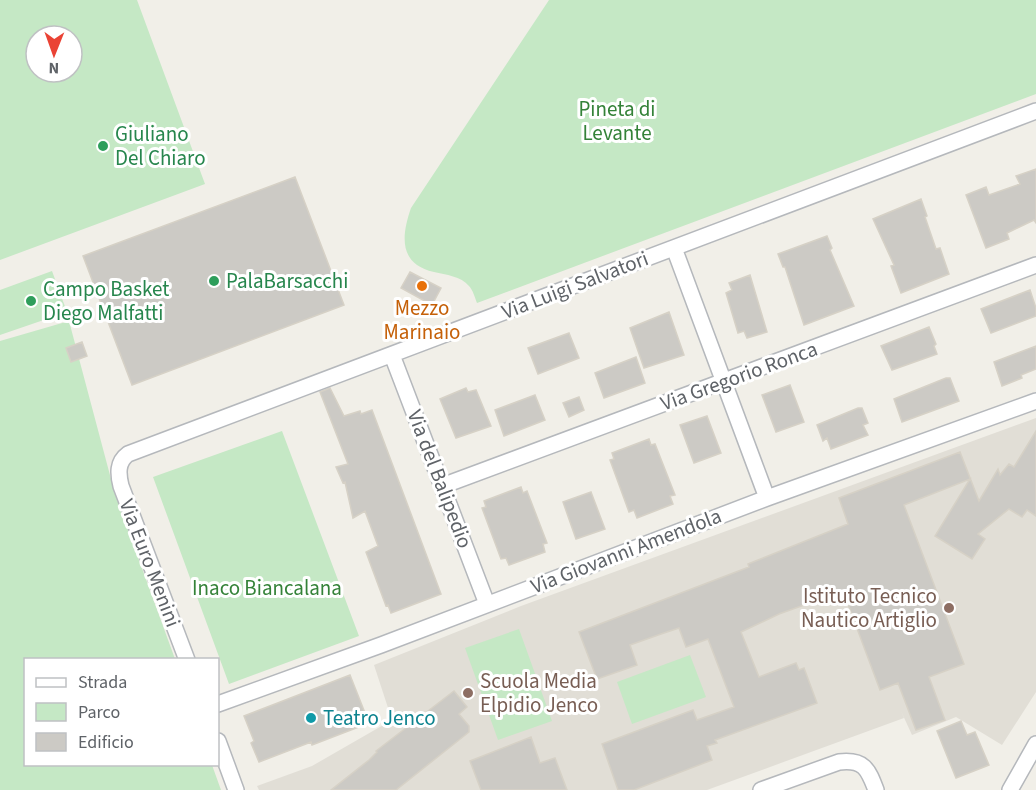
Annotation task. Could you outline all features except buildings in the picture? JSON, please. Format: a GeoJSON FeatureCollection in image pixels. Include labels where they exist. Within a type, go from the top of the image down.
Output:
{"type":"FeatureCollection","features":[{"type":"Feature","properties":{"kind":"street","name":"Via Luigi Salvatori"},"geometry":{"type":"LineString","coordinates":[[120,465],[124,456],[145,446],[1036,111]]}},
{"type":"Feature","properties":{"kind":"street"},"geometry":{"type":"LineString","coordinates":[[674,248],[767,498]]}},
{"type":"Feature","properties":{"kind":"street","name":"Via Gregorio Ronca"},"geometry":{"type":"LineString","coordinates":[[442,486],[1036,266]]}},
{"type":"Feature","properties":{"kind":"street","name":"Via del Balipedio"},"geometry":{"type":"LineString","coordinates":[[392,355],[487,604]]}},
{"type":"Feature","properties":{"kind":"street","name":"Via Giovanni Amendola"},"geometry":{"type":"LineString","coordinates":[[219,704],[381,645],[767,498],[1036,401]]}},
{"type":"Feature","properties":{"kind":"street","name":"Via Euro Menini"},"geometry":{"type":"LineString","coordinates":[[120,465],[121,486],[186,658]]}},
{"type":"Feature","properties":{"kind":"street"},"geometry":{"type":"LineString","coordinates":[[219,744],[236,790]]}},
{"type":"Feature","properties":{"kind":"street"},"geometry":{"type":"LineString","coordinates":[[1010,790],[1036,744]]}},
{"type":"Feature","properties":{"kind":"street"},"geometry":{"type":"LineString","coordinates":[[761,790],[847,761],[853,761],[865,767],[876,790]]}},
{"type":"Feature","properties":{"kind":"shaded area"},"geometry":{"type":"Polygon","coordinates":[[[1036,418],[1036,692],[1002,745],[956,717],[912,735],[901,711],[904,718],[707,790],[259,790],[257,786],[312,766],[392,720],[374,665],[521,606],[1036,418]]]}},
{"type":"Feature","properties":{"kind":"green space","name":"Giuliano Del Chiaro"},"geometry":{"type":"Polygon","coordinates":[[[0,0],[137,0],[205,184],[0,260],[0,0]]]}},
{"type":"Feature","properties":{"kind":"green space","name":"Pineta di Levante"},"geometry":{"type":"Polygon","coordinates":[[[549,0],[1036,0],[1036,94],[477,303],[473,292],[462,280],[434,272],[414,263],[406,248],[405,229],[411,208],[549,0]]]}},
{"type":"Feature","properties":{"kind":"green space","name":"Campo Basket Diego Malfatti"},"geometry":{"type":"Polygon","coordinates":[[[52,271],[67,312],[0,335],[0,290],[52,271]]]}},
{"type":"Feature","properties":{"kind":"green space"},"geometry":{"type":"Polygon","coordinates":[[[69,321],[115,494],[175,658],[24,658],[24,766],[212,766],[221,790],[0,790],[0,341],[69,321]]]}},
{"type":"Feature","properties":{"kind":"green space","name":"Inaco Biancalana"},"geometry":{"type":"Polygon","coordinates":[[[282,431],[359,636],[229,684],[153,477],[282,431]]]}},
{"type":"Feature","properties":{"kind":"green space"},"geometry":{"type":"Polygon","coordinates":[[[519,629],[552,721],[498,740],[465,648],[519,629]]]}},
{"type":"Feature","properties":{"kind":"green space"},"geometry":{"type":"Polygon","coordinates":[[[690,655],[706,697],[632,724],[617,682],[690,655]]]}},
{"type":"Feature","properties":{"kind":"place","name":"Giuliano Del Chiaro"},"geometry":{"type":"Point","coordinates":[103,146]}},
{"type":"Feature","properties":{"kind":"place","name":"PalaBarsacchi"},"geometry":{"type":"Point","coordinates":[214,281]}},
{"type":"Feature","properties":{"kind":"place","name":"Mezzo Marinaio"},"geometry":{"type":"Point","coordinates":[422,286]}},
{"type":"Feature","properties":{"kind":"place","name":"Campo Basket Diego Malfatti"},"geometry":{"type":"Point","coordinates":[31,301]}},
{"type":"Feature","properties":{"kind":"place","name":"Istituto Tecnico Nautico Artiglio"},"geometry":{"type":"Point","coordinates":[949,608]}},
{"type":"Feature","properties":{"kind":"place","name":"Scuola Media Elpidio Jenco"},"geometry":{"type":"Point","coordinates":[468,693]}},
{"type":"Feature","properties":{"kind":"place","name":"Teatro Jenco"},"geometry":{"type":"Point","coordinates":[311,718]}}]}
